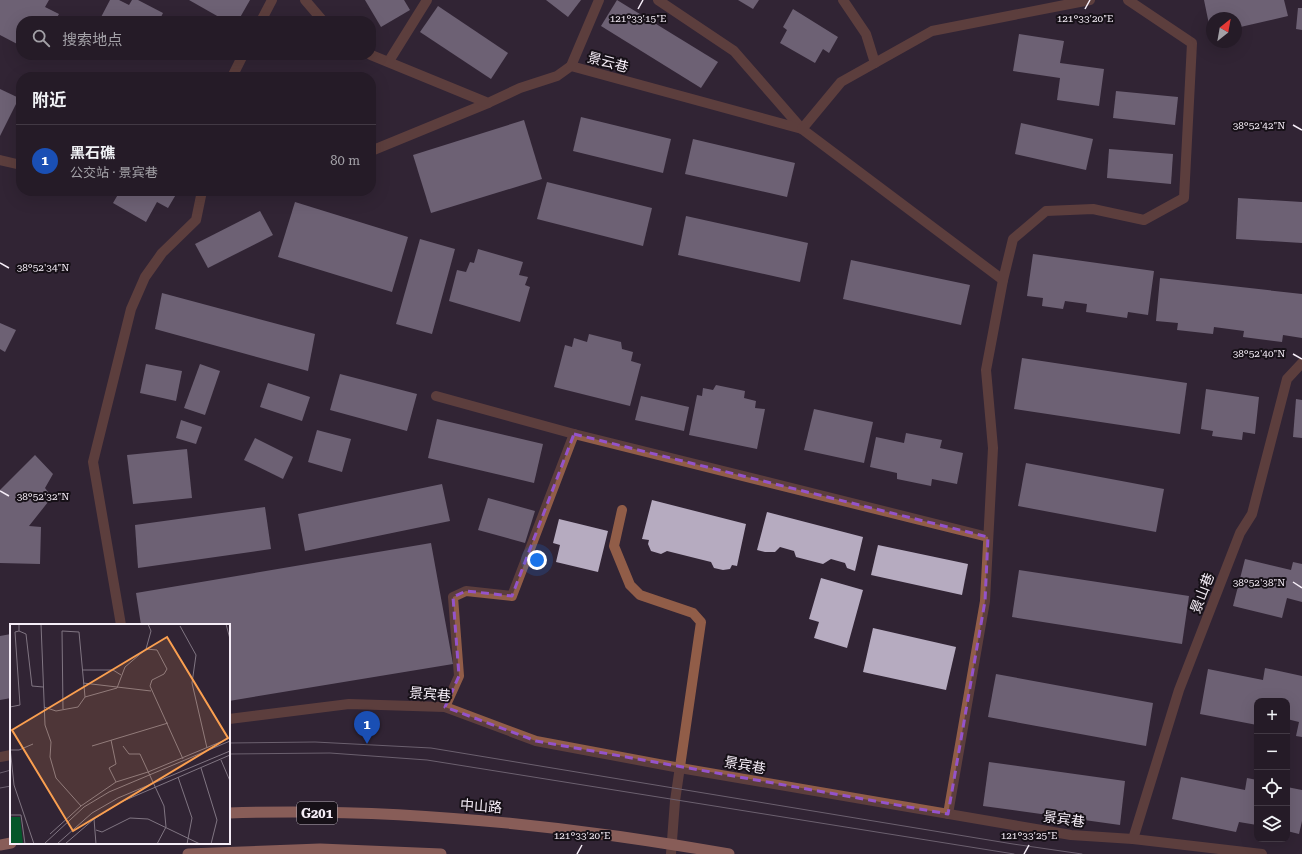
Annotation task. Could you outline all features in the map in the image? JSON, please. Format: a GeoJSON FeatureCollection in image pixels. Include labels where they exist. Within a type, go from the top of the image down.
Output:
{"type":"FeatureCollection","features":[{"type":"Feature","properties":{"kind":"highway","name":"中山路"},"geometry":{"type":"LineString","coordinates":[[230,813],[337,813],[496,822],[672,850],[729,854]]}},
{"type":"Feature","properties":{"kind":"highway"},"geometry":{"type":"LineString","coordinates":[[0,845],[10,843]]}},
{"type":"Feature","properties":{"kind":"highway"},"geometry":{"type":"LineString","coordinates":[[188,854],[320,849],[442,854]]}},
{"type":"Feature","properties":{"kind":"street"},"geometry":{"type":"LineString","coordinates":[[264,16],[272,0]]}},
{"type":"Feature","properties":{"kind":"street"},"geometry":{"type":"LineString","coordinates":[[305,0],[319,16]]}},
{"type":"Feature","properties":{"kind":"street"},"geometry":{"type":"LineString","coordinates":[[389,61],[427,0]]}},
{"type":"Feature","properties":{"kind":"street"},"geometry":{"type":"LineString","coordinates":[[571,66],[599,0]]}},
{"type":"Feature","properties":{"kind":"street"},"geometry":{"type":"LineString","coordinates":[[658,0],[734,51],[802,129],[1003,280]]}},
{"type":"Feature","properties":{"kind":"street"},"geometry":{"type":"LineString","coordinates":[[843,0],[866,34],[875,63]]}},
{"type":"Feature","properties":{"kind":"street"},"geometry":{"type":"LineString","coordinates":[[802,129],[841,82],[932,31],[1090,0]]}},
{"type":"Feature","properties":{"kind":"street"},"geometry":{"type":"LineString","coordinates":[[948,814],[985,601],[992,448],[986,370],[1003,280],[1013,239],[1046,211],[1093,209],[1144,220],[1184,198],[1192,43],[1128,0]]}},
{"type":"Feature","properties":{"kind":"street"},"geometry":{"type":"LineString","coordinates":[[376,57],[488,103]]}},
{"type":"Feature","properties":{"kind":"street"},"geometry":{"type":"LineString","coordinates":[[234,72],[240,60]]}},
{"type":"Feature","properties":{"kind":"street","name":"景云巷"},"geometry":{"type":"LineString","coordinates":[[376,148],[488,103],[520,88],[557,76],[571,66],[802,129]]}},
{"type":"Feature","properties":{"kind":"street"},"geometry":{"type":"LineString","coordinates":[[0,160],[16,164]]}},
{"type":"Feature","properties":{"kind":"street"},"geometry":{"type":"LineString","coordinates":[[122,624],[93,462],[131,309],[145,277],[162,253],[196,220],[201,196]]}},
{"type":"Feature","properties":{"kind":"street","name":"景山巷"},"geometry":{"type":"LineString","coordinates":[[1133,839],[1179,690],[1240,533],[1252,514],[1287,379],[1302,363]]}},
{"type":"Feature","properties":{"kind":"street"},"geometry":{"type":"LineString","coordinates":[[436,396],[574,434],[988,537]]}},
{"type":"Feature","properties":{"kind":"street"},"geometry":{"type":"LineString","coordinates":[[445,707],[459,676],[453,597],[466,591],[512,596],[574,434]]}},
{"type":"Feature","properties":{"kind":"street"},"geometry":{"type":"LineString","coordinates":[[622,510],[614,546],[630,586],[640,595],[693,613],[701,622],[680,768],[672,850]]}},
{"type":"Feature","properties":{"kind":"street","name":"景宾巷"},"geometry":{"type":"LineString","coordinates":[[230,719],[349,704],[445,707],[536,741],[680,768],[1071,835],[1133,839],[1262,854]]}},
{"type":"Feature","properties":{"kind":"street"},"geometry":{"type":"LineString","coordinates":[[0,757],[10,755]]}},
{"type":"Feature","properties":{"kind":"highlighted area"},"geometry":{"type":"Polygon","coordinates":[[[574,434],[988,537],[985,601],[948,814],[536,741],[445,707],[459,676],[453,597],[466,591],[512,596],[574,434]]]}},
{"type":"Feature","properties":{"kind":"building"},"geometry":{"type":"Polygon","coordinates":[[[0,0],[49,0],[45,7],[59,14],[58,16],[16,16],[16,43],[0,35],[0,0]]]}},
{"type":"Feature","properties":{"kind":"building"},"geometry":{"type":"Polygon","coordinates":[[[110,0],[119,0],[129,5],[132,0],[138,0],[163,13],[162,16],[102,16],[110,0]]]}},
{"type":"Feature","properties":{"kind":"building"},"geometry":{"type":"Polygon","coordinates":[[[189,0],[250,0],[241,16],[217,16],[189,0]]]}},
{"type":"Feature","properties":{"kind":"building"},"geometry":{"type":"Polygon","coordinates":[[[365,0],[404,0],[410,10],[381,27],[376,16],[374,16],[365,0]]]}},
{"type":"Feature","properties":{"kind":"building"},"geometry":{"type":"Polygon","coordinates":[[[546,0],[581,0],[568,17],[546,0]]]}},
{"type":"Feature","properties":{"kind":"building"},"geometry":{"type":"Polygon","coordinates":[[[617,0],[718,62],[701,88],[601,26],[617,0]]]}},
{"type":"Feature","properties":{"kind":"building"},"geometry":{"type":"Polygon","coordinates":[[[738,0],[759,0],[753,9],[738,0]]]}},
{"type":"Feature","properties":{"kind":"building"},"geometry":{"type":"Polygon","coordinates":[[[1204,0],[1284,0],[1288,16],[1242,27],[1242,12],[1206,12],[1204,0]]]}},
{"type":"Feature","properties":{"kind":"building"},"geometry":{"type":"Polygon","coordinates":[[[438,6],[508,53],[491,79],[420,32],[438,6]]]}},
{"type":"Feature","properties":{"kind":"building"},"geometry":{"type":"Polygon","coordinates":[[[1298,8],[1302,8],[1302,30],[1296,29],[1298,8]]]}},
{"type":"Feature","properties":{"kind":"building"},"geometry":{"type":"Polygon","coordinates":[[[793,9],[838,37],[829,53],[823,49],[815,63],[780,43],[787,30],[783,27],[793,9]]]}},
{"type":"Feature","properties":{"kind":"building"},"geometry":{"type":"Polygon","coordinates":[[[1019,34],[1064,41],[1060,63],[1104,69],[1099,106],[1057,100],[1060,78],[1013,71],[1019,34]]]}},
{"type":"Feature","properties":{"kind":"building"},"geometry":{"type":"Polygon","coordinates":[[[0,89],[16,97],[16,104],[0,136],[0,89]]]}},
{"type":"Feature","properties":{"kind":"building"},"geometry":{"type":"Polygon","coordinates":[[[1116,91],[1178,97],[1175,125],[1113,118],[1116,91]]]}},
{"type":"Feature","properties":{"kind":"building"},"geometry":{"type":"Polygon","coordinates":[[[581,117],[671,139],[663,173],[573,151],[581,117]]]}},
{"type":"Feature","properties":{"kind":"building"},"geometry":{"type":"Polygon","coordinates":[[[524,120],[542,179],[431,213],[413,155],[524,120]]]}},
{"type":"Feature","properties":{"kind":"building"},"geometry":{"type":"Polygon","coordinates":[[[1021,123],[1093,139],[1086,170],[1015,154],[1021,123]]]}},
{"type":"Feature","properties":{"kind":"building"},"geometry":{"type":"Polygon","coordinates":[[[693,139],[795,163],[787,197],[685,174],[693,139]]]}},
{"type":"Feature","properties":{"kind":"building"},"geometry":{"type":"Polygon","coordinates":[[[1109,149],[1173,154],[1171,184],[1107,178],[1109,149]]]}},
{"type":"Feature","properties":{"kind":"building"},"geometry":{"type":"Polygon","coordinates":[[[547,182],[652,208],[643,246],[537,219],[547,182]]]}},
{"type":"Feature","properties":{"kind":"building"},"geometry":{"type":"Polygon","coordinates":[[[117,196],[175,196],[168,208],[157,202],[146,222],[113,203],[117,196]]]}},
{"type":"Feature","properties":{"kind":"building"},"geometry":{"type":"Polygon","coordinates":[[[1238,198],[1302,202],[1302,243],[1236,239],[1238,198]]]}},
{"type":"Feature","properties":{"kind":"building"},"geometry":{"type":"Polygon","coordinates":[[[295,202],[408,237],[392,292],[278,257],[295,202]]]}},
{"type":"Feature","properties":{"kind":"building"},"geometry":{"type":"Polygon","coordinates":[[[260,211],[273,235],[208,268],[195,244],[260,211]]]}},
{"type":"Feature","properties":{"kind":"building"},"geometry":{"type":"Polygon","coordinates":[[[686,216],[808,243],[800,282],[678,255],[686,216]]]}},
{"type":"Feature","properties":{"kind":"building"},"geometry":{"type":"Polygon","coordinates":[[[420,239],[455,249],[432,334],[396,324],[420,239]]]}},
{"type":"Feature","properties":{"kind":"building"},"geometry":{"type":"Polygon","coordinates":[[[478,249],[523,262],[519,275],[528,277],[525,285],[530,287],[520,322],[449,301],[457,270],[466,272],[470,262],[474,263],[478,249]]]}},
{"type":"Feature","properties":{"kind":"building"},"geometry":{"type":"Polygon","coordinates":[[[1033,254],[1154,271],[1148,315],[1128,312],[1127,318],[1086,312],[1087,304],[1065,301],[1063,309],[1042,306],[1043,298],[1027,296],[1033,254]]]}},
{"type":"Feature","properties":{"kind":"building"},"geometry":{"type":"Polygon","coordinates":[[[851,260],[970,285],[961,325],[843,299],[851,260]]]}},
{"type":"Feature","properties":{"kind":"building"},"geometry":{"type":"Polygon","coordinates":[[[1160,278],[1302,294],[1302,338],[1283,335],[1282,342],[1243,337],[1244,331],[1214,327],[1213,334],[1177,330],[1178,323],[1156,321],[1160,278]]]}},
{"type":"Feature","properties":{"kind":"building"},"geometry":{"type":"Polygon","coordinates":[[[162,293],[315,334],[308,371],[155,329],[162,293]]]}},
{"type":"Feature","properties":{"kind":"building"},"geometry":{"type":"Polygon","coordinates":[[[0,323],[16,330],[5,352],[0,349],[0,323]]]}},
{"type":"Feature","properties":{"kind":"building"},"geometry":{"type":"Polygon","coordinates":[[[589,334],[621,342],[622,349],[633,352],[631,361],[641,364],[630,406],[554,387],[565,345],[572,347],[574,338],[587,342],[589,334]]]}},
{"type":"Feature","properties":{"kind":"building"},"geometry":{"type":"Polygon","coordinates":[[[1022,358],[1187,383],[1180,434],[1014,409],[1022,358]]]}},
{"type":"Feature","properties":{"kind":"building"},"geometry":{"type":"Polygon","coordinates":[[[146,364],[182,371],[176,401],[140,393],[146,364]]]}},
{"type":"Feature","properties":{"kind":"building"},"geometry":{"type":"Polygon","coordinates":[[[200,364],[220,371],[205,415],[184,408],[200,364]]]}},
{"type":"Feature","properties":{"kind":"building"},"geometry":{"type":"Polygon","coordinates":[[[340,374],[417,394],[407,431],[330,410],[340,374]]]}},
{"type":"Feature","properties":{"kind":"building"},"geometry":{"type":"Polygon","coordinates":[[[268,383],[310,397],[302,421],[260,407],[268,383]]]}},
{"type":"Feature","properties":{"kind":"building"},"geometry":{"type":"Polygon","coordinates":[[[716,385],[745,391],[744,398],[756,401],[755,408],[765,409],[757,449],[689,435],[697,395],[702,396],[703,388],[713,390],[716,385]]]}},
{"type":"Feature","properties":{"kind":"building"},"geometry":{"type":"Polygon","coordinates":[[[1206,389],[1259,397],[1255,434],[1243,432],[1242,440],[1212,436],[1213,431],[1201,429],[1206,389]]]}},
{"type":"Feature","properties":{"kind":"building"},"geometry":{"type":"Polygon","coordinates":[[[641,396],[689,407],[684,431],[635,420],[641,396]]]}},
{"type":"Feature","properties":{"kind":"building"},"geometry":{"type":"Polygon","coordinates":[[[1296,399],[1302,400],[1302,438],[1293,437],[1296,399]]]}},
{"type":"Feature","properties":{"kind":"building"},"geometry":{"type":"Polygon","coordinates":[[[814,409],[873,422],[864,463],[804,450],[814,409]]]}},
{"type":"Feature","properties":{"kind":"building"},"geometry":{"type":"Polygon","coordinates":[[[437,419],[543,444],[534,483],[428,458],[437,419]]]}},
{"type":"Feature","properties":{"kind":"building"},"geometry":{"type":"Polygon","coordinates":[[[181,420],[202,427],[196,444],[176,438],[181,420]]]}},
{"type":"Feature","properties":{"kind":"building"},"geometry":{"type":"Polygon","coordinates":[[[317,430],[351,439],[342,472],[308,462],[317,430]]]}},
{"type":"Feature","properties":{"kind":"building"},"geometry":{"type":"Polygon","coordinates":[[[906,433],[942,440],[940,448],[963,453],[957,484],[932,479],[931,486],[897,479],[897,473],[870,467],[876,437],[904,443],[906,433]]]}},
{"type":"Feature","properties":{"kind":"building"},"geometry":{"type":"Polygon","coordinates":[[[255,438],[293,457],[283,479],[244,460],[255,438]]]}},
{"type":"Feature","properties":{"kind":"building"},"geometry":{"type":"Polygon","coordinates":[[[187,449],[192,498],[133,504],[127,455],[187,449]]]}},
{"type":"Feature","properties":{"kind":"building"},"geometry":{"type":"Polygon","coordinates":[[[35,455],[53,474],[45,488],[52,497],[29,526],[41,527],[40,564],[0,563],[0,490],[35,455]]]}},
{"type":"Feature","properties":{"kind":"building"},"geometry":{"type":"Polygon","coordinates":[[[1026,463],[1164,489],[1156,532],[1018,506],[1026,463]]]}},
{"type":"Feature","properties":{"kind":"building"},"geometry":{"type":"Polygon","coordinates":[[[442,484],[450,521],[305,551],[298,514],[442,484]]]}},
{"type":"Feature","properties":{"kind":"building"},"geometry":{"type":"Polygon","coordinates":[[[488,498],[535,511],[525,543],[478,530],[488,498]]]}},
{"type":"Feature","properties":{"kind":"building"},"geometry":{"type":"Polygon","coordinates":[[[652,500],[746,524],[737,566],[732,565],[730,569],[723,570],[714,568],[711,562],[667,551],[661,554],[651,551],[648,544],[649,540],[642,539],[652,500]]]}},
{"type":"Feature","properties":{"kind":"building"},"geometry":{"type":"Polygon","coordinates":[[[265,507],[271,549],[138,568],[135,525],[265,507]]]}},
{"type":"Feature","properties":{"kind":"building"},"geometry":{"type":"Polygon","coordinates":[[[767,512],[863,537],[855,571],[847,568],[845,563],[831,559],[823,564],[796,557],[794,551],[780,547],[775,552],[757,550],[767,512]]]}},
{"type":"Feature","properties":{"kind":"building"},"geometry":{"type":"Polygon","coordinates":[[[559,519],[608,531],[598,572],[556,562],[560,545],[553,543],[559,519]]]}},
{"type":"Feature","properties":{"kind":"building"},"geometry":{"type":"Polygon","coordinates":[[[431,543],[453,664],[230,701],[230,624],[141,624],[136,593],[431,543]]]}},
{"type":"Feature","properties":{"kind":"building"},"geometry":{"type":"Polygon","coordinates":[[[878,545],[968,564],[962,595],[871,575],[878,545]]]}},
{"type":"Feature","properties":{"kind":"building"},"geometry":{"type":"Polygon","coordinates":[[[1245,559],[1291,570],[1293,562],[1302,564],[1302,602],[1287,598],[1282,618],[1233,606],[1245,559]]]}},
{"type":"Feature","properties":{"kind":"building"},"geometry":{"type":"Polygon","coordinates":[[[1019,570],[1189,596],[1182,644],[1012,617],[1019,570]]]}},
{"type":"Feature","properties":{"kind":"building"},"geometry":{"type":"Polygon","coordinates":[[[821,578],[863,590],[847,648],[814,638],[819,622],[809,619],[821,578]]]}},
{"type":"Feature","properties":{"kind":"building"},"geometry":{"type":"Polygon","coordinates":[[[873,628],[956,647],[946,690],[863,672],[873,628]]]}},
{"type":"Feature","properties":{"kind":"building"},"geometry":{"type":"Polygon","coordinates":[[[10,634],[10,698],[0,700],[0,636],[10,634]]]}},
{"type":"Feature","properties":{"kind":"building"},"geometry":{"type":"Polygon","coordinates":[[[1265,668],[1302,676],[1302,737],[1296,736],[1299,722],[1290,720],[1290,698],[1254,698],[1254,724],[1200,714],[1208,669],[1263,680],[1265,668]]]}},
{"type":"Feature","properties":{"kind":"building"},"geometry":{"type":"Polygon","coordinates":[[[996,674],[1153,703],[1146,746],[988,717],[996,674]]]}},
{"type":"Feature","properties":{"kind":"building"},"geometry":{"type":"Polygon","coordinates":[[[989,762],[1125,781],[1120,825],[983,806],[989,762]]]}},
{"type":"Feature","properties":{"kind":"building"},"geometry":{"type":"Polygon","coordinates":[[[1181,777],[1245,790],[1247,778],[1254,779],[1254,824],[1239,822],[1236,832],[1172,819],[1181,777]]]}},
{"type":"Feature","properties":{"kind":"building"},"geometry":{"type":"Polygon","coordinates":[[[1290,788],[1302,790],[1302,821],[1299,834],[1290,832],[1290,788]]]}},
{"type":"Feature","properties":{"kind":"tram line"},"geometry":{"type":"LineString","coordinates":[[230,743],[315,742],[431,748],[1013,844],[1082,854]]}},
{"type":"Feature","properties":{"kind":"tram line"},"geometry":{"type":"LineString","coordinates":[[230,754],[330,753],[427,760],[1014,854]]}},
{"type":"Feature","properties":{"kind":"tram line"},"geometry":{"type":"LineString","coordinates":[[0,773],[10,770]]}},
{"type":"Feature","properties":{"kind":"tram line"},"geometry":{"type":"LineString","coordinates":[[0,788],[10,786]]}},
{"type":"Feature","properties":{"kind":"place","name":"黑石礁"},"geometry":{"type":"Point","coordinates":[367,744]}}]}
